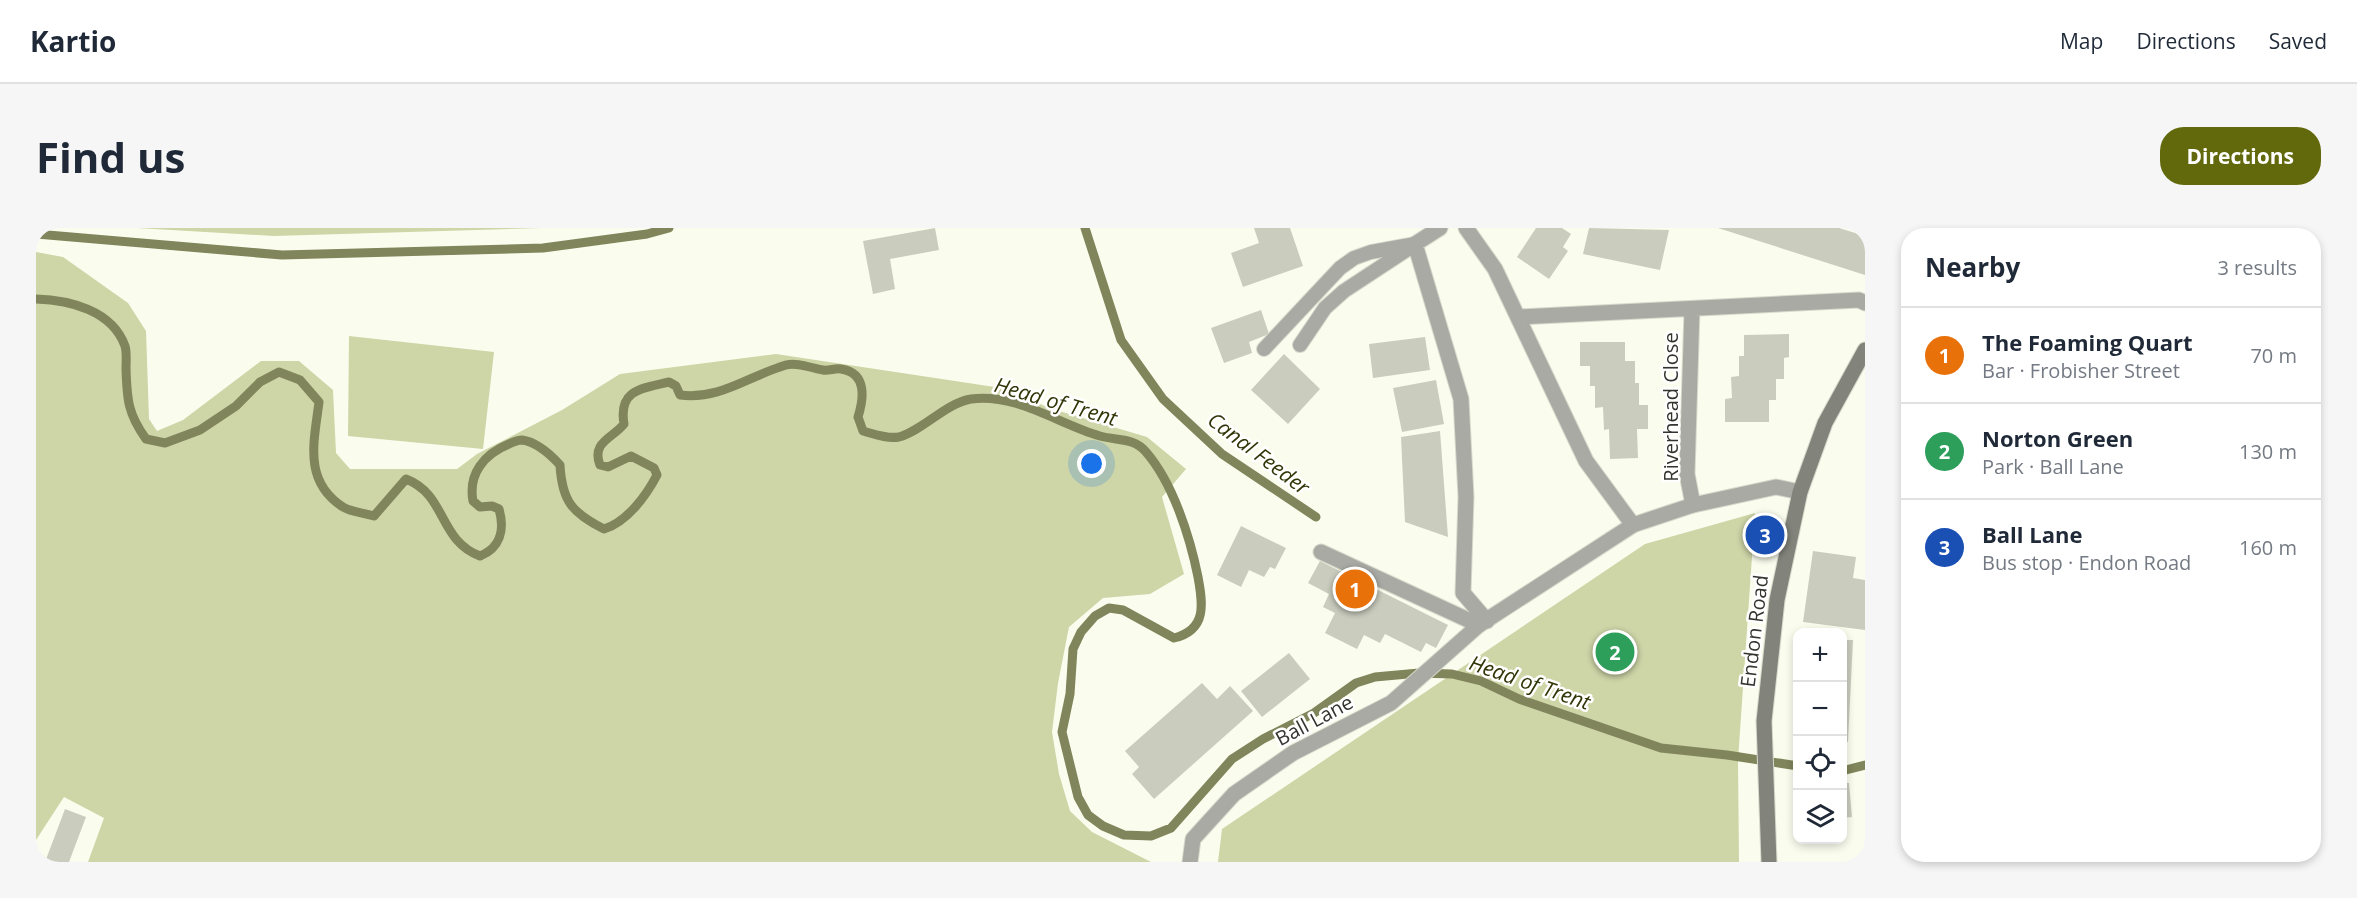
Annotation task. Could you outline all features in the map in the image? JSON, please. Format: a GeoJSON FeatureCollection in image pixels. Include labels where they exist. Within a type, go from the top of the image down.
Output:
{"type":"FeatureCollection","features":[{"type":"Feature","properties":{"kind":"main road","name":"Endon Road"},"geometry":{"type":"LineString","coordinates":[[1769,862],[1764,728],[1776,600],[1800,492],[1825,423],[1865,350]]}},
{"type":"Feature","properties":{"kind":"street"},"geometry":{"type":"LineString","coordinates":[[1440,228],[1415,244],[1461,399],[1466,497],[1463,593],[1483,623]]}},
{"type":"Feature","properties":{"kind":"street"},"geometry":{"type":"LineString","coordinates":[[1466,228],[1495,269],[1586,460],[1633,525]]}},
{"type":"Feature","properties":{"kind":"street","name":"Riverhead Close"},"geometry":{"type":"LineString","coordinates":[[1518,317],[1859,300],[1865,303]]}},
{"type":"Feature","properties":{"kind":"street","name":"Riverhead Close"},"geometry":{"type":"LineString","coordinates":[[1692,309],[1687,474],[1693,505]]}},
{"type":"Feature","properties":{"kind":"street","name":"Ball Lane"},"geometry":{"type":"LineString","coordinates":[[1190,862],[1193,839],[1234,794],[1293,753],[1391,703],[1483,623],[1633,525],[1693,505],[1776,487],[1800,492]]}},
{"type":"Feature","properties":{"kind":"street"},"geometry":{"type":"LineString","coordinates":[[1321,552],[1483,623]]}},
{"type":"Feature","properties":{"kind":"lane"},"geometry":{"type":"LineString","coordinates":[[1300,345],[1325,308],[1344,291],[1415,244]]}},
{"type":"Feature","properties":{"kind":"lane"},"geometry":{"type":"LineString","coordinates":[[1264,349],[1340,268],[1354,258],[1415,244]]}},
{"type":"Feature","properties":{"kind":"green space"},"geometry":{"type":"Polygon","coordinates":[[[137,228],[542,228],[274,236],[137,228]]]}},
{"type":"Feature","properties":{"kind":"green space"},"geometry":{"type":"Polygon","coordinates":[[[36,252],[63,257],[128,303],[146,331],[149,419],[157,431],[183,420],[261,361],[299,361],[333,390],[336,453],[350,469],[457,469],[477,454],[562,410],[620,374],[776,354],[1008,389],[1049,408],[1147,437],[1186,469],[1162,497],[1184,574],[1150,594],[1103,598],[1069,627],[1058,683],[1052,732],[1059,774],[1070,811],[1092,832],[1151,862],[88,862],[104,818],[64,797],[36,840],[36,252]]]}},
{"type":"Feature","properties":{"kind":"green space"},"geometry":{"type":"Polygon","coordinates":[[[349,336],[494,352],[483,449],[348,436],[349,336]]]}},
{"type":"Feature","properties":{"kind":"green space"},"geometry":{"type":"Polygon","coordinates":[[[1755,513],[1738,760],[1739,862],[1218,862],[1222,829],[1645,544],[1755,513]]]}},
{"type":"Feature","properties":{"kind":"building"},"geometry":{"type":"Polygon","coordinates":[[[935,228],[939,250],[890,259],[895,289],[873,294],[863,241],[935,228]]]}},
{"type":"Feature","properties":{"kind":"building"},"geometry":{"type":"Polygon","coordinates":[[[1254,228],[1290,228],[1303,266],[1243,287],[1231,253],[1259,243],[1254,228]]]}},
{"type":"Feature","properties":{"kind":"building"},"geometry":{"type":"Polygon","coordinates":[[[1536,228],[1562,228],[1571,234],[1563,247],[1568,251],[1549,279],[1517,257],[1536,228]]]}},
{"type":"Feature","properties":{"kind":"building"},"geometry":{"type":"Polygon","coordinates":[[[1589,228],[1669,230],[1660,270],[1583,254],[1589,228]]]}},
{"type":"Feature","properties":{"kind":"building"},"geometry":{"type":"Polygon","coordinates":[[[1718,228],[1839,228],[1865,236],[1865,275],[1718,228]]]}},
{"type":"Feature","properties":{"kind":"building"},"geometry":{"type":"Polygon","coordinates":[[[1261,310],[1269,334],[1249,342],[1252,353],[1224,363],[1211,328],[1261,310]]]}},
{"type":"Feature","properties":{"kind":"building"},"geometry":{"type":"Polygon","coordinates":[[[1789,334],[1789,357],[1784,358],[1784,379],[1776,379],[1776,400],[1769,400],[1769,422],[1725,422],[1725,399],[1732,398],[1731,377],[1739,376],[1739,356],[1744,356],[1744,335],[1789,334]]]}},
{"type":"Feature","properties":{"kind":"building"},"geometry":{"type":"Polygon","coordinates":[[[1425,337],[1430,370],[1373,378],[1369,344],[1425,337]]]}},
{"type":"Feature","properties":{"kind":"building"},"geometry":{"type":"Polygon","coordinates":[[[1580,342],[1625,342],[1625,361],[1635,361],[1635,383],[1639,383],[1639,405],[1648,405],[1648,429],[1637,429],[1638,458],[1610,459],[1609,429],[1604,430],[1603,407],[1595,408],[1595,386],[1590,386],[1590,366],[1580,366],[1580,342]]]}},
{"type":"Feature","properties":{"kind":"building"},"geometry":{"type":"Polygon","coordinates":[[[1284,354],[1320,389],[1288,424],[1251,390],[1284,354]]]}},
{"type":"Feature","properties":{"kind":"building"},"geometry":{"type":"Polygon","coordinates":[[[1436,380],[1444,424],[1402,432],[1393,388],[1436,380]]]}},
{"type":"Feature","properties":{"kind":"building"},"geometry":{"type":"Polygon","coordinates":[[[1440,431],[1448,537],[1405,522],[1401,437],[1440,431]]]}},
{"type":"Feature","properties":{"kind":"building"},"geometry":{"type":"Polygon","coordinates":[[[1241,526],[1286,548],[1275,569],[1270,567],[1264,577],[1249,570],[1241,587],[1217,575],[1241,526]]]}},
{"type":"Feature","properties":{"kind":"building"},"geometry":{"type":"Polygon","coordinates":[[[1813,551],[1856,557],[1853,578],[1865,580],[1865,630],[1803,622],[1813,551]]]}},
{"type":"Feature","properties":{"kind":"building"},"geometry":{"type":"Polygon","coordinates":[[[1320,561],[1448,625],[1436,648],[1426,643],[1421,652],[1385,634],[1380,643],[1364,635],[1357,649],[1325,633],[1335,613],[1323,607],[1329,594],[1308,583],[1320,561]]]}},
{"type":"Feature","properties":{"kind":"building"},"geometry":{"type":"Polygon","coordinates":[[[1847,640],[1853,640],[1848,742],[1847,640]]]}},
{"type":"Feature","properties":{"kind":"building"},"geometry":{"type":"Polygon","coordinates":[[[1289,653],[1310,679],[1262,717],[1241,691],[1289,653]]]}},
{"type":"Feature","properties":{"kind":"building"},"geometry":{"type":"Polygon","coordinates":[[[1202,683],[1217,699],[1230,686],[1253,711],[1154,799],[1132,774],[1139,767],[1125,751],[1202,683]]]}},
{"type":"Feature","properties":{"kind":"building"},"geometry":{"type":"Polygon","coordinates":[[[1847,783],[1849,783],[1852,817],[1847,818],[1847,783]]]}},
{"type":"Feature","properties":{"kind":"building"},"geometry":{"type":"Polygon","coordinates":[[[65,809],[86,817],[69,862],[45,862],[65,809]]]}},
{"type":"Feature","properties":{"kind":"waterway","name":"Canal Feeder"},"geometry":{"type":"LineString","coordinates":[[36,234],[282,255],[543,248],[647,234],[669,228]]}},
{"type":"Feature","properties":{"kind":"waterway","name":"Canal Feeder"},"geometry":{"type":"LineString","coordinates":[[1085,228],[1121,340],[1163,399],[1222,454],[1316,517]]}},
{"type":"Feature","properties":{"kind":"waterway","name":"Head of Trent"},"geometry":{"type":"LineString","coordinates":[[36,299],[62,302],[88,309],[110,324],[119,334],[126,348],[127,390],[132,414],[146,439],[165,443],[200,430],[236,406],[260,382],[279,372],[300,380],[319,402],[314,460],[322,485],[330,497],[346,509],[374,516],[406,479],[419,486],[429,496],[456,539],[466,549],[480,556],[487,553],[496,543],[501,531],[501,517],[499,509],[492,506],[480,507],[473,501],[473,482],[485,459],[500,448],[517,441],[528,441],[538,446],[560,465],[566,497],[577,511],[593,523],[604,529],[628,514],[653,483],[657,475],[654,468],[631,456],[608,467],[600,465],[598,451],[604,441],[624,424],[625,404],[634,392],[669,382],[676,386],[680,395],[695,396],[722,391],[790,364],[825,370],[841,369],[849,371],[859,381],[862,402],[858,417],[863,431],[876,435],[899,437],[908,434],[952,406],[971,399],[988,398],[1021,405],[1084,431],[1136,444],[1156,465],[1179,511],[1195,561],[1201,606],[1200,615],[1192,629],[1174,638],[1123,610],[1109,608],[1095,616],[1081,632],[1073,649],[1070,694],[1062,732],[1078,797],[1088,815],[1103,826],[1124,835],[1151,836],[1171,828],[1232,759],[1263,739],[1314,713],[1356,683],[1375,677],[1419,673],[1452,674],[1481,681],[1519,699],[1661,748],[1793,765]]}},
{"type":"Feature","properties":{"kind":"waterway","name":"Head of Trent"},"geometry":{"type":"LineString","coordinates":[[1847,770],[1865,765]]}},
{"type":"Feature","properties":{"kind":"place","name":"Ball Lane"},"geometry":{"type":"Point","coordinates":[1765,535]}},
{"type":"Feature","properties":{"kind":"place","name":"The Foaming Quart"},"geometry":{"type":"Point","coordinates":[1355,589]}},
{"type":"Feature","properties":{"kind":"place","name":"Norton Green"},"geometry":{"type":"Point","coordinates":[1615,652]}}]}
